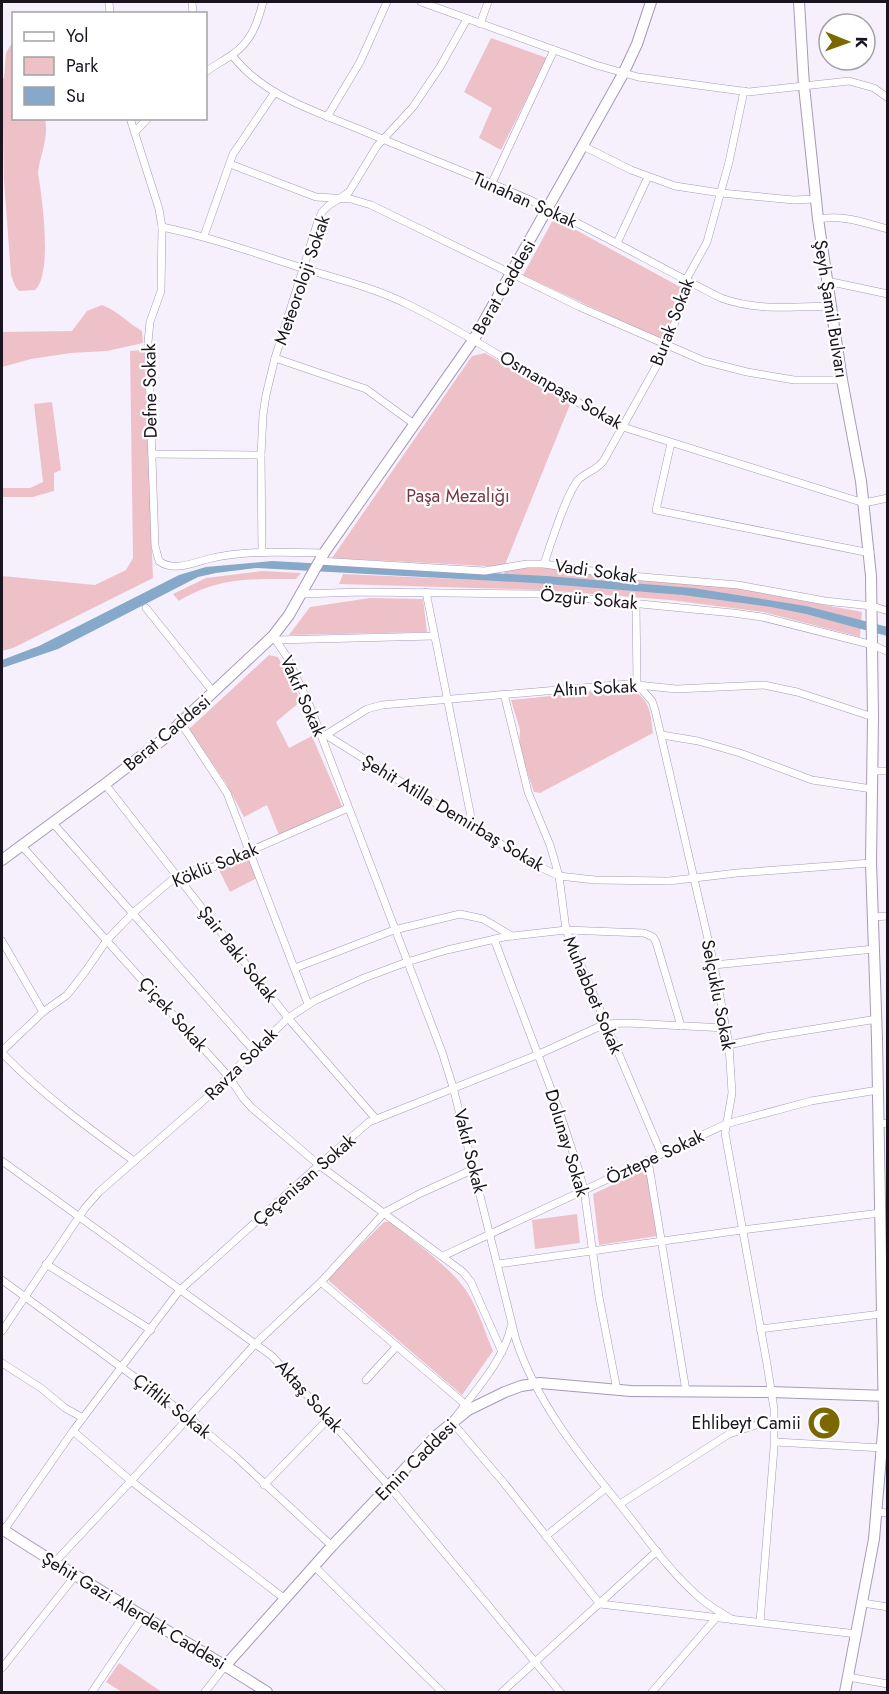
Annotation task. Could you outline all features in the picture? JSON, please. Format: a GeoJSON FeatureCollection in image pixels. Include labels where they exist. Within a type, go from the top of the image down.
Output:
{"type":"FeatureCollection","features":[{"type":"Feature","properties":{"kind":"street"},"geometry":{"type":"LineString","coordinates":[[207,71],[232,55],[250,36],[263,2]]}},
{"type":"Feature","properties":{"kind":"street"},"geometry":{"type":"LineString","coordinates":[[327,117],[360,62],[387,2]]}},
{"type":"Feature","properties":{"kind":"street"},"geometry":{"type":"LineString","coordinates":[[421,2],[623,74],[744,92],[849,81],[874,88],[888,98]]}},
{"type":"Feature","properties":{"kind":"street"},"geometry":{"type":"LineString","coordinates":[[480,24],[488,2]]}},
{"type":"Feature","properties":{"kind":"street","name":"Berat Caddesi"},"geometry":{"type":"LineString","coordinates":[[2,860],[105,784],[181,723],[275,638],[321,557],[474,339],[623,74],[637,44],[651,2]]}},
{"type":"Feature","properties":{"kind":"street","name":"Şeyh Şamil Bulvarı"},"geometry":{"type":"LineString","coordinates":[[799,2],[804,86],[815,199],[870,553],[873,645]]}},
{"type":"Feature","properties":{"kind":"street","name":"Meteoroloji Sokak"},"geometry":{"type":"LineString","coordinates":[[262,553],[263,415],[275,358],[322,212],[337,198],[349,192],[382,139],[413,107],[467,19]]}},
{"type":"Feature","properties":{"kind":"street"},"geometry":{"type":"LineString","coordinates":[[491,184],[554,50]]}},
{"type":"Feature","properties":{"kind":"street","name":"Tunahan Sokak"},"geometry":{"type":"LineString","coordinates":[[232,55],[248,73],[275,92],[327,117],[549,209],[721,298],[745,305],[768,307],[830,306]]}},
{"type":"Feature","properties":{"kind":"street"},"geometry":{"type":"LineString","coordinates":[[204,236],[237,148],[275,92]]}},
{"type":"Feature","properties":{"kind":"street","name":"Burak Sokak"},"geometry":{"type":"LineString","coordinates":[[544,564],[556,528],[577,482],[601,464],[667,345],[680,309],[686,280],[707,242],[721,193],[744,92]]}},
{"type":"Feature","properties":{"kind":"street","name":"Defne Sokak"},"geometry":{"type":"LineString","coordinates":[[131,120],[159,209],[162,227],[161,291],[150,322],[148,342],[155,546],[159,561]]}},
{"type":"Feature","properties":{"kind":"street"},"geometry":{"type":"LineString","coordinates":[[135,132],[146,120]]}},
{"type":"Feature","properties":{"kind":"street"},"geometry":{"type":"LineString","coordinates":[[583,146],[648,177],[675,186],[788,200],[815,199]]}},
{"type":"Feature","properties":{"kind":"street"},"geometry":{"type":"LineString","coordinates":[[230,164],[316,197],[351,199],[371,205],[511,274],[705,361],[747,372],[794,380],[842,380]]}},
{"type":"Feature","properties":{"kind":"street"},"geometry":{"type":"LineString","coordinates":[[617,243],[648,177]]}},
{"type":"Feature","properties":{"kind":"street"},"geometry":{"type":"LineString","coordinates":[[818,219],[850,218],[888,229]]}},
{"type":"Feature","properties":{"kind":"street","name":"Osmanpaşa Sokak"},"geometry":{"type":"LineString","coordinates":[[162,227],[204,236],[402,302],[474,339],[623,428],[864,503]]}},
{"type":"Feature","properties":{"kind":"street"},"geometry":{"type":"LineString","coordinates":[[827,281],[888,294]]}},
{"type":"Feature","properties":{"kind":"street"},"geometry":{"type":"LineString","coordinates":[[275,358],[366,389],[414,424]]}},
{"type":"Feature","properties":{"kind":"street"},"geometry":{"type":"LineString","coordinates":[[671,443],[656,510],[870,553]]}},
{"type":"Feature","properties":{"kind":"street"},"geometry":{"type":"LineString","coordinates":[[152,454],[261,455]]}},
{"type":"Feature","properties":{"kind":"street"},"geometry":{"type":"LineString","coordinates":[[864,503],[888,498]]}},
{"type":"Feature","properties":{"kind":"street","name":"Vadi Sokak"},"geometry":{"type":"LineString","coordinates":[[159,561],[167,565],[183,565],[211,558],[262,553],[486,571],[527,564],[544,564],[629,576],[729,584],[888,611]]}},
{"type":"Feature","properties":{"kind":"street","name":"Özgür Sokak"},"geometry":{"type":"LineString","coordinates":[[300,594],[361,592],[538,594],[754,616],[873,645],[888,652]]}},
{"type":"Feature","properties":{"kind":"street"},"geometry":{"type":"LineString","coordinates":[[426,592],[472,827]]}},
{"type":"Feature","properties":{"kind":"street"},"geometry":{"type":"LineString","coordinates":[[636,604],[637,684]]}},
{"type":"Feature","properties":{"kind":"street"},"geometry":{"type":"LineString","coordinates":[[146,608],[214,693]]}},
{"type":"Feature","properties":{"kind":"street"},"geometry":{"type":"LineString","coordinates":[[275,638],[434,636]]}},
{"type":"Feature","properties":{"kind":"street","name":"Vakıf Sokak"},"geometry":{"type":"LineString","coordinates":[[275,638],[324,736],[348,808],[434,1031],[453,1088],[521,1354],[535,1384],[558,1423],[606,1488],[657,1551],[697,1595],[733,1620]]}},
{"type":"Feature","properties":{"kind":"street"},"geometry":{"type":"LineString","coordinates":[[845,1692],[882,1513],[886,1396],[881,1314],[880,1213],[883,1124],[878,1090],[871,863],[873,645]]}},
{"type":"Feature","properties":{"kind":"street","name":"Altın Sokak"},"geometry":{"type":"LineString","coordinates":[[324,736],[375,706],[446,698],[637,684],[654,688],[676,689],[764,685],[797,692],[873,717]]}},
{"type":"Feature","properties":{"kind":"street","name":"Selçuklu Sokak"},"geometry":{"type":"LineString","coordinates":[[637,684],[652,701],[662,735],[714,965],[729,1045],[732,1093],[726,1124],[730,1161],[774,1419],[775,1442],[760,1622]]}},
{"type":"Feature","properties":{"kind":"street","name":"Muhabbet Sokak"},"geometry":{"type":"LineString","coordinates":[[504,694],[528,792],[550,845],[559,876],[566,930],[662,1153]]}},
{"type":"Feature","properties":{"kind":"street"},"geometry":{"type":"LineString","coordinates":[[181,723],[223,785],[308,1004]]}},
{"type":"Feature","properties":{"kind":"street"},"geometry":{"type":"LineString","coordinates":[[662,735],[732,750],[812,780],[872,789]]}},
{"type":"Feature","properties":{"kind":"street","name":"Şehit Atilla Demirbaş Sokak"},"geometry":{"type":"LineString","coordinates":[[324,736],[472,827],[559,876],[639,882],[871,863]]}},
{"type":"Feature","properties":{"kind":"street"},"geometry":{"type":"LineString","coordinates":[[873,771],[888,771]]}},
{"type":"Feature","properties":{"kind":"street","name":"Şair Baki Sokak"},"geometry":{"type":"LineString","coordinates":[[105,784],[288,1018],[376,1119]]}},
{"type":"Feature","properties":{"kind":"street","name":"Köklü Sokak"},"geometry":{"type":"LineString","coordinates":[[2,1052],[43,1012],[72,989],[107,940],[162,887],[178,877],[202,872],[348,808]]}},
{"type":"Feature","properties":{"kind":"street"},"geometry":{"type":"LineString","coordinates":[[52,822],[254,1051]]}},
{"type":"Feature","properties":{"kind":"street","name":"Çiçek Sokak"},"geometry":{"type":"LineString","coordinates":[[21,845],[229,1077],[252,1108],[319,1165],[463,1272],[471,1282],[502,1352]]}},
{"type":"Feature","properties":{"kind":"street"},"geometry":{"type":"LineString","coordinates":[[294,968],[394,930],[452,915],[467,914],[483,919],[512,936]]}},
{"type":"Feature","properties":{"kind":"street"},"geometry":{"type":"LineString","coordinates":[[873,917],[888,916]]}},
{"type":"Feature","properties":{"kind":"street","name":"Ravza Sokak"},"geometry":{"type":"LineString","coordinates":[[2,1331],[79,1215],[99,1192],[229,1077],[288,1018],[308,1004],[364,978],[407,962],[512,936],[566,930],[634,931],[653,937],[681,1026]]}},
{"type":"Feature","properties":{"kind":"street","name":"Dolunay Sokak"},"geometry":{"type":"LineString","coordinates":[[495,939],[559,1110],[584,1190],[616,1390]]}},
{"type":"Feature","properties":{"kind":"street"},"geometry":{"type":"LineString","coordinates":[[2,941],[43,1012]]}},
{"type":"Feature","properties":{"kind":"street"},"geometry":{"type":"LineString","coordinates":[[714,965],[874,949]]}},
{"type":"Feature","properties":{"kind":"street"},"geometry":{"type":"LineString","coordinates":[[729,1045],[877,1019]]}},
{"type":"Feature","properties":{"kind":"street","name":"Çeçenisan Sokak"},"geometry":{"type":"LineString","coordinates":[[2,1531],[73,1431],[180,1291],[369,1122],[423,1102],[605,1024],[726,1028]]}},
{"type":"Feature","properties":{"kind":"street"},"geometry":{"type":"LineString","coordinates":[[2,1052],[41,1091],[72,1117],[134,1161]]}},
{"type":"Feature","properties":{"kind":"street","name":"Öztepe Sokak"},"geometry":{"type":"LineString","coordinates":[[443,1256],[726,1124],[811,1101],[878,1090]]}},
{"type":"Feature","properties":{"kind":"street"},"geometry":{"type":"LineString","coordinates":[[648,1160],[687,1391]]}},
{"type":"Feature","properties":{"kind":"street","name":"Aktaş Sokak"},"geometry":{"type":"LineString","coordinates":[[2,1161],[79,1215],[180,1291],[256,1342],[272,1356],[389,1486],[560,1692]]}},
{"type":"Feature","properties":{"kind":"street"},"geometry":{"type":"LineString","coordinates":[[54,1563],[131,1482],[256,1342],[321,1282],[385,1212],[474,1169]]}},
{"type":"Feature","properties":{"kind":"street"},"geometry":{"type":"LineString","coordinates":[[498,1264],[880,1213]]}},
{"type":"Feature","properties":{"kind":"street"},"geometry":{"type":"LineString","coordinates":[[46,1264],[151,1330]]}},
{"type":"Feature","properties":{"kind":"street","name":"Çiftlik Sokak"},"geometry":{"type":"LineString","coordinates":[[2,1280],[188,1416],[332,1546]]}},
{"type":"Feature","properties":{"kind":"street"},"geometry":{"type":"LineString","coordinates":[[321,1282],[465,1404]]}},
{"type":"Feature","properties":{"kind":"street"},"geometry":{"type":"LineString","coordinates":[[760,1329],[881,1314]]}},
{"type":"Feature","properties":{"kind":"street"},"geometry":{"type":"LineString","coordinates":[[512,1324],[502,1352],[452,1422],[600,1604],[857,1634]]}},
{"type":"Feature","properties":{"kind":"street"},"geometry":{"type":"LineString","coordinates":[[366,1380],[397,1347]]}},
{"type":"Feature","properties":{"kind":"street"},"geometry":{"type":"LineString","coordinates":[[2,1363],[41,1388],[64,1408],[83,1418]]}},
{"type":"Feature","properties":{"kind":"street","name":"Emin Caddesi"},"geometry":{"type":"LineString","coordinates":[[205,1692],[225,1666],[332,1546],[436,1436],[452,1422],[485,1401],[513,1389],[535,1384],[616,1390],[886,1396]]}},
{"type":"Feature","properties":{"kind":"street"},"geometry":{"type":"LineString","coordinates":[[264,1485],[329,1418]]}},
{"type":"Feature","properties":{"kind":"street"},"geometry":{"type":"LineString","coordinates":[[620,1504],[729,1434],[774,1419]]}},
{"type":"Feature","properties":{"kind":"street"},"geometry":{"type":"LineString","coordinates":[[73,1431],[131,1482],[285,1599]]}},
{"type":"Feature","properties":{"kind":"street"},"geometry":{"type":"LineString","coordinates":[[775,1442],[883,1448]]}},
{"type":"Feature","properties":{"kind":"street"},"geometry":{"type":"LineString","coordinates":[[546,1536],[606,1488]]}},
{"type":"Feature","properties":{"kind":"street","name":"Şehit Gazi Alerdek Caddesi"},"geometry":{"type":"LineString","coordinates":[[2,1531],[144,1615],[267,1692]]}},
{"type":"Feature","properties":{"kind":"street"},"geometry":{"type":"LineString","coordinates":[[502,1692],[657,1551]]}},
{"type":"Feature","properties":{"kind":"street"},"geometry":{"type":"LineString","coordinates":[[314,1566],[442,1692]]}},
{"type":"Feature","properties":{"kind":"street"},"geometry":{"type":"LineString","coordinates":[[2,1668],[75,1576]]}},
{"type":"Feature","properties":{"kind":"street"},"geometry":{"type":"LineString","coordinates":[[863,1603],[888,1607]]}},
{"type":"Feature","properties":{"kind":"street"},"geometry":{"type":"LineString","coordinates":[[92,1692],[144,1615]]}},
{"type":"Feature","properties":{"kind":"street"},"geometry":{"type":"LineString","coordinates":[[652,1692],[716,1618]]}},
{"type":"Feature","properties":{"kind":"street"},"geometry":{"type":"LineString","coordinates":[[848,1677],[888,1684]]}},
{"type":"Feature","properties":{"kind":"green space"},"geometry":{"type":"Polygon","coordinates":[[[491,38],[547,58],[501,150],[479,138],[492,108],[464,92],[491,38]]]}},
{"type":"Feature","properties":{"kind":"green space"},"geometry":{"type":"Polygon","coordinates":[[[12,43],[12,120],[45,120],[46,126],[38,173],[45,234],[44,268],[35,290],[19,291],[11,275],[4,181],[2,78],[4,78],[6,53],[12,43]]]}},
{"type":"Feature","properties":{"kind":"green space"},"geometry":{"type":"Polygon","coordinates":[[[554,218],[682,288],[666,342],[523,275],[554,218]]]}},
{"type":"Feature","properties":{"kind":"green space"},"geometry":{"type":"Polygon","coordinates":[[[102,305],[113,310],[142,331],[143,343],[107,351],[31,359],[2,367],[2,332],[72,331],[87,311],[102,305]]]}},
{"type":"Feature","properties":{"kind":"green space"},"geometry":{"type":"Polygon","coordinates":[[[144,350],[153,578],[13,648],[2,651],[2,576],[95,585],[126,570],[133,558],[130,351],[144,350]]]}},
{"type":"Feature","properties":{"kind":"green space","name":"Paşa Mezalığı"},"geometry":{"type":"Polygon","coordinates":[[[485,353],[571,402],[504,567],[332,558],[472,356],[485,353]]]}},
{"type":"Feature","properties":{"kind":"green space"},"geometry":{"type":"Polygon","coordinates":[[[52,402],[61,470],[54,473],[54,491],[33,497],[2,497],[2,488],[30,488],[43,482],[34,404],[52,402]]]}},
{"type":"Feature","properties":{"kind":"green space"},"geometry":{"type":"Polygon","coordinates":[[[535,567],[724,586],[862,612],[860,637],[763,612],[670,600],[543,590],[339,584],[343,574],[503,581],[505,569],[535,567]]]}},
{"type":"Feature","properties":{"kind":"green space"},"geometry":{"type":"Polygon","coordinates":[[[262,571],[301,573],[296,579],[222,583],[193,593],[179,601],[173,594],[206,578],[262,571]]]}},
{"type":"Feature","properties":{"kind":"green space"},"geometry":{"type":"Polygon","coordinates":[[[370,598],[423,599],[427,632],[289,635],[310,607],[370,598]]]}},
{"type":"Feature","properties":{"kind":"green space"},"geometry":{"type":"Polygon","coordinates":[[[269,655],[278,657],[301,701],[276,722],[289,748],[312,736],[342,806],[279,835],[267,805],[244,817],[226,783],[189,729],[269,655]]]}},
{"type":"Feature","properties":{"kind":"green space"},"geometry":{"type":"Polygon","coordinates":[[[631,688],[648,707],[653,733],[540,793],[534,792],[519,748],[520,730],[511,700],[631,688]]]}},
{"type":"Feature","properties":{"kind":"green space"},"geometry":{"type":"Polygon","coordinates":[[[248,857],[257,878],[230,892],[219,870],[248,857]]]}},
{"type":"Feature","properties":{"kind":"green space"},"geometry":{"type":"Polygon","coordinates":[[[646,1169],[657,1236],[599,1245],[593,1194],[646,1169]]]}},
{"type":"Feature","properties":{"kind":"green space"},"geometry":{"type":"Polygon","coordinates":[[[577,1214],[580,1243],[535,1249],[532,1220],[577,1214]]]}},
{"type":"Feature","properties":{"kind":"green space"},"geometry":{"type":"Polygon","coordinates":[[[384,1222],[390,1222],[454,1275],[476,1308],[493,1351],[462,1395],[329,1281],[329,1277],[384,1222]]]}},
{"type":"Feature","properties":{"kind":"green space"},"geometry":{"type":"Polygon","coordinates":[[[119,1663],[162,1692],[122,1692],[106,1682],[119,1663]]]}},
{"type":"Feature","properties":{"kind":"water"},"geometry":{"type":"Polygon","coordinates":[[[272,561],[546,576],[693,588],[806,606],[888,627],[887,636],[806,614],[683,595],[535,583],[257,568],[198,577],[58,649],[2,668],[2,660],[39,646],[179,575],[206,567],[272,561]]]}},
{"type":"Feature","properties":{"kind":"place","name":"Ehlibeyt Camii"},"geometry":{"type":"Point","coordinates":[824,1423]}}]}
